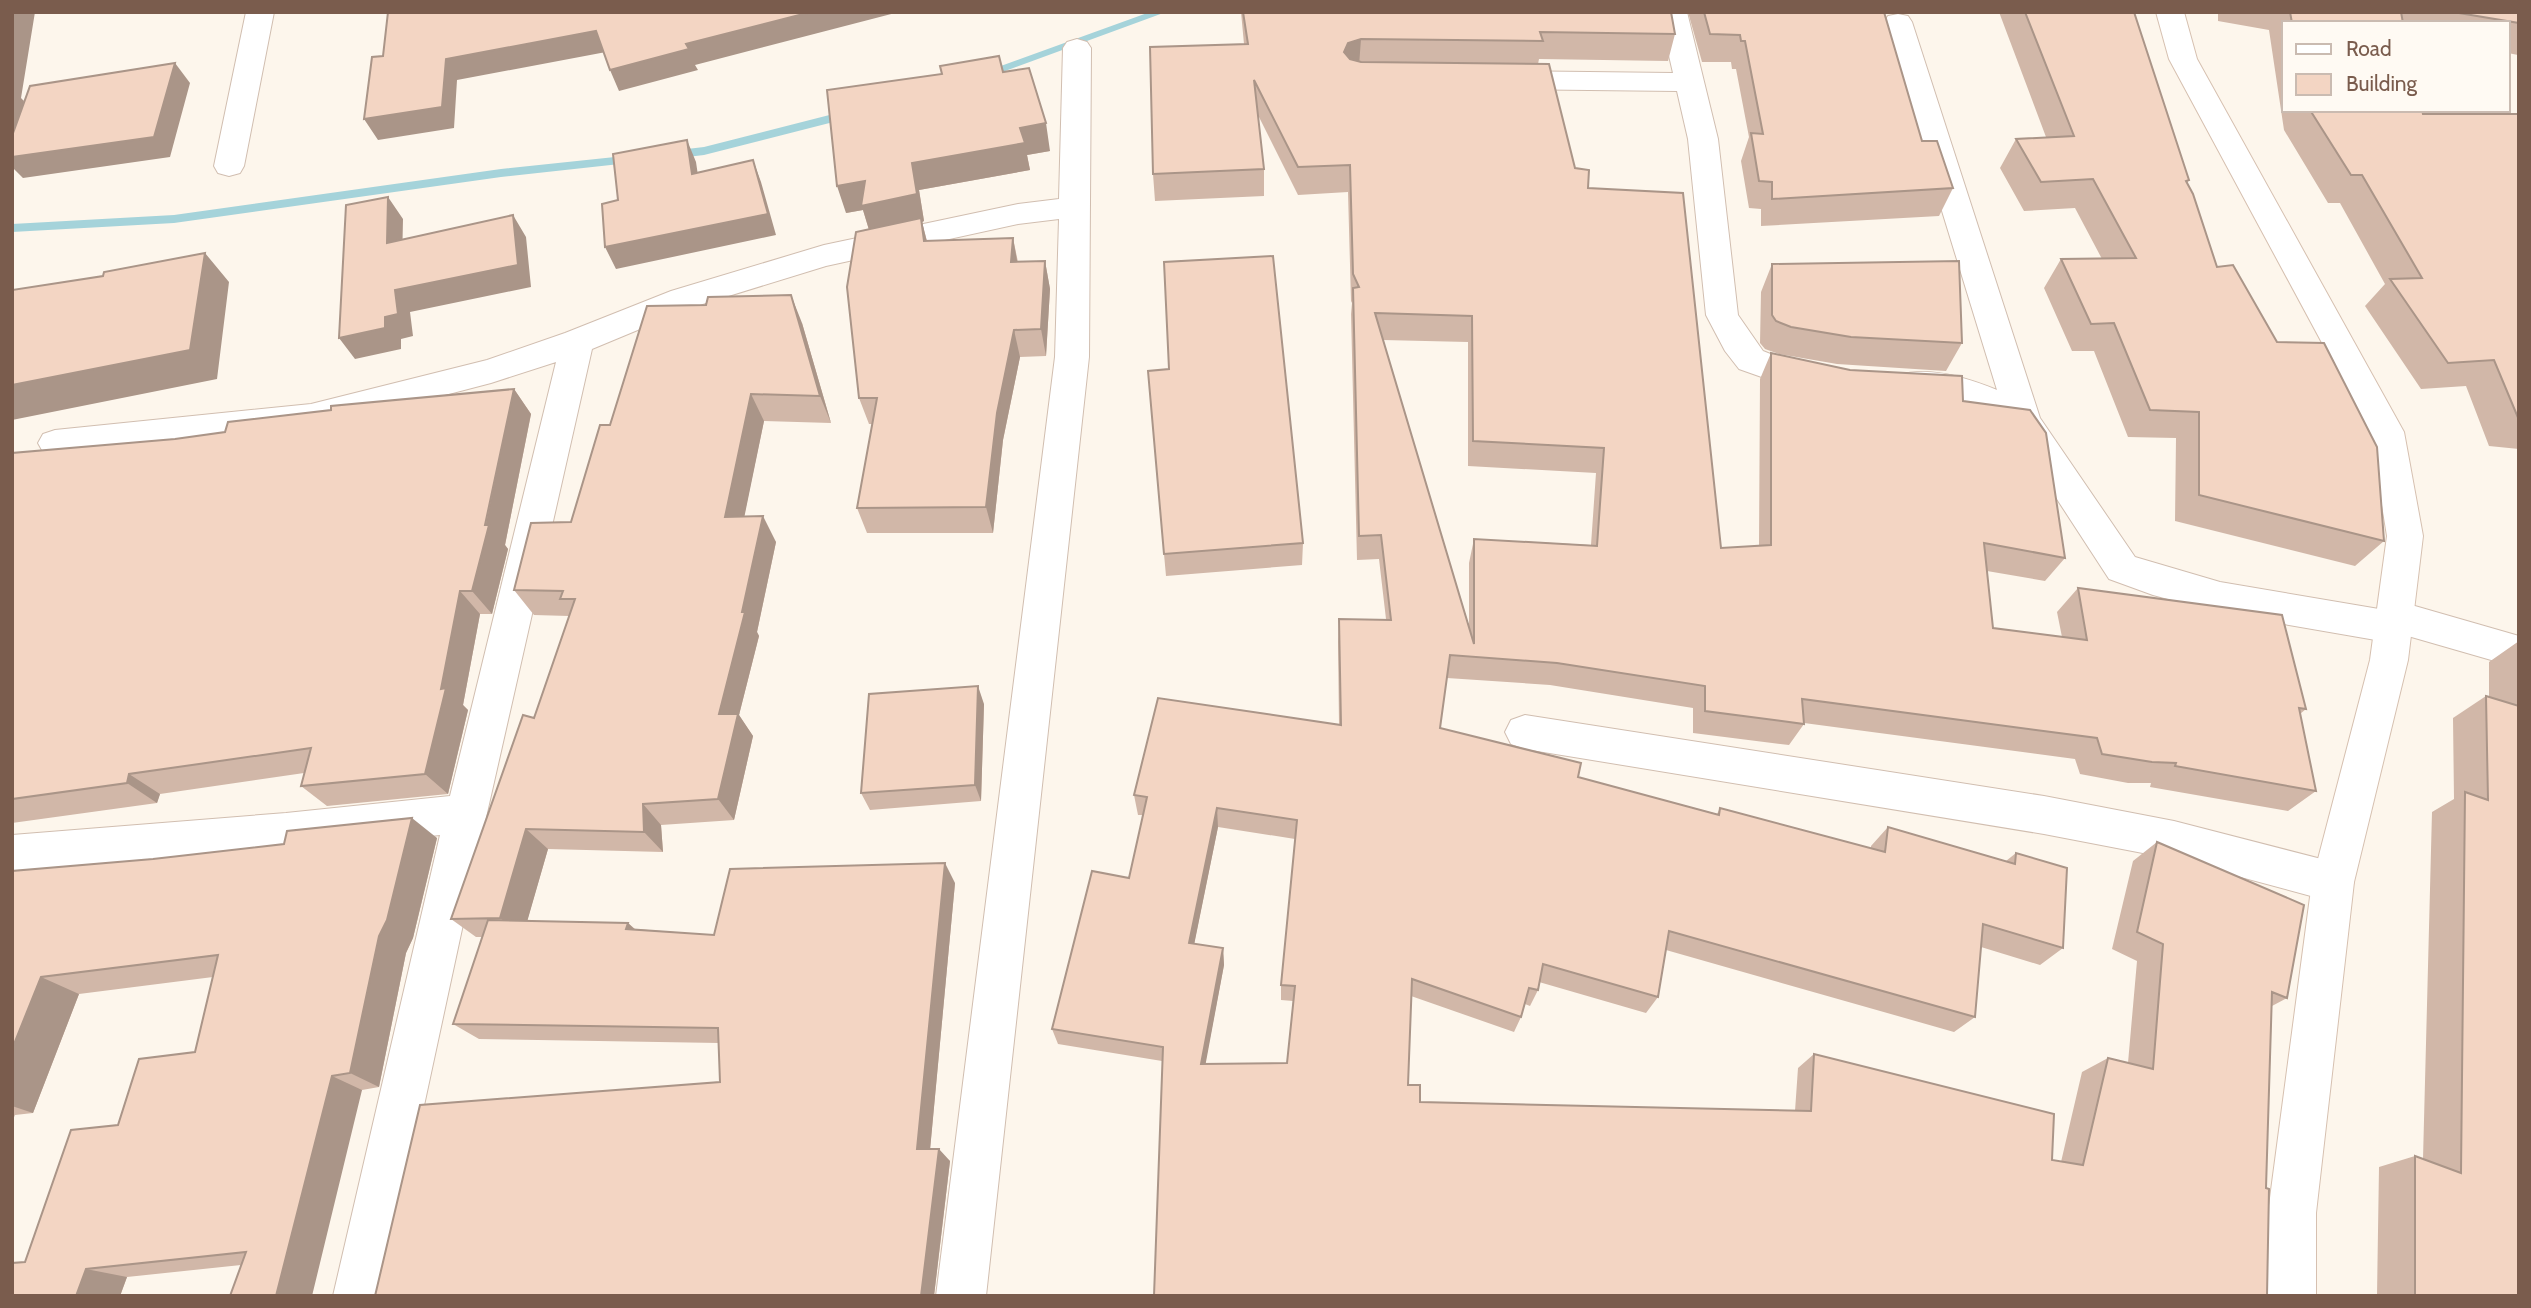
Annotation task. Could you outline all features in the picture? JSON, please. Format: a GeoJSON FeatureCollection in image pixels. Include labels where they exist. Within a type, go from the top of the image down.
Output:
{"type":"FeatureCollection","features":[{"type":"Feature","properties":{"kind":"street"},"geometry":{"type":"LineString","coordinates":[[229,166],[260,12]]}},
{"type":"Feature","properties":{"kind":"street"},"geometry":{"type":"LineString","coordinates":[[1673,12],[1703,139],[1722,316],[1751,360],[1773,369],[1863,381],[1941,385],[1989,398],[2024,421]]}},
{"type":"Feature","properties":{"kind":"street"},"geometry":{"type":"LineString","coordinates":[[2170,12],[2183,59],[2387,432],[2405,536],[2389,660],[2333,882],[2292,1213],[2291,1296]]}},
{"type":"Feature","properties":{"kind":"street"},"geometry":{"type":"LineString","coordinates":[[1898,22],[2024,421],[2122,568],[2147,579],[2201,593],[2393,621],[2519,652]]}},
{"type":"Feature","properties":{"kind":"street"},"geometry":{"type":"LineString","coordinates":[[961,1296],[1072,357],[1077,48]]}},
{"type":"Feature","properties":{"kind":"street"},"geometry":{"type":"LineString","coordinates":[[1469,79],[1689,82]]}},
{"type":"Feature","properties":{"kind":"street"},"geometry":{"type":"LineString","coordinates":[[55,443],[311,417],[491,371],[577,342],[682,299],[824,256],[1018,214],[1074,207]]}},
{"type":"Feature","properties":{"kind":"street"},"geometry":{"type":"LineString","coordinates":[[358,1296],[466,813],[577,342]]}},
{"type":"Feature","properties":{"kind":"street"},"geometry":{"type":"LineString","coordinates":[[1525,732],[2044,815],[2174,840],[2333,882]]}},
{"type":"Feature","properties":{"kind":"street"},"geometry":{"type":"LineString","coordinates":[[12,854],[286,832],[466,813]]}},
{"type":"Feature","properties":{"kind":"building"},"geometry":{"type":"Polygon","coordinates":[[[388,12],[811,12],[686,44],[689,49],[610,70],[596,31],[446,59],[442,107],[364,119],[372,57],[383,56],[388,12]]]}},
{"type":"Feature","properties":{"kind":"building"},"geometry":{"type":"Polygon","coordinates":[[[1243,12],[1671,12],[1675,34],[1540,32],[1543,41],[1361,39],[1348,43],[1344,52],[1350,59],[1361,62],[1549,64],[1575,168],[1589,170],[1588,188],[1683,193],[1721,548],[1771,545],[1771,353],[1850,370],[1962,376],[1963,401],[2030,410],[2046,433],[2065,558],[1984,543],[1993,628],[2087,640],[2078,588],[2282,615],[2306,709],[2299,708],[2316,791],[2175,766],[2176,763],[2102,754],[2097,738],[1802,699],[1804,724],[1705,711],[1705,686],[1557,663],[1450,655],[1440,728],[1581,763],[1578,777],[1719,815],[1720,808],[1885,852],[1888,827],[2015,864],[2016,853],[2067,868],[2063,948],[1983,924],[1975,1017],[1669,931],[1658,997],[1543,964],[1538,990],[1529,988],[1521,1017],[1412,979],[1408,1085],[1420,1085],[1420,1102],[1811,1111],[1814,1054],[2054,1114],[2052,1160],[2083,1165],[2108,1058],[2153,1069],[2163,944],[2137,932],[2157,842],[2304,905],[2287,998],[2272,992],[2266,1188],[2269,1189],[2267,1296],[1154,1296],[1163,1047],[1052,1029],[1092,871],[1129,878],[1147,797],[1134,795],[1158,698],[1341,725],[1339,619],[1391,620],[1381,535],[1359,536],[1353,288],[1359,287],[1353,274],[1350,165],[1298,167],[1254,80],[1264,169],[1153,174],[1150,47],[1248,44],[1243,12]],[[1375,313],[1474,644],[1474,539],[1597,546],[1604,448],[1473,441],[1472,316],[1375,313]],[[1217,808],[1189,943],[1223,948],[1201,1064],[1287,1063],[1295,986],[1281,985],[1297,820],[1217,808]]]}},
{"type":"Feature","properties":{"kind":"building"},"geometry":{"type":"Polygon","coordinates":[[[1704,12],[1884,12],[1922,141],[1937,141],[1953,188],[1772,199],[1772,182],[1759,181],[1751,133],[1763,134],[1745,41],[1741,41],[1740,35],[1710,34],[1704,12]]]}},
{"type":"Feature","properties":{"kind":"building"},"geometry":{"type":"Polygon","coordinates":[[[2025,12],[2134,12],[2189,180],[2186,181],[2193,194],[2217,267],[2233,265],[2277,342],[2324,343],[2377,447],[2384,541],[2199,495],[2199,412],[2150,410],[2114,323],[2091,324],[2061,259],[2136,258],[2093,179],[2041,182],[2016,139],[2074,136],[2025,12]]]}},
{"type":"Feature","properties":{"kind":"building"},"geometry":{"type":"Polygon","coordinates":[[[2290,12],[2401,12],[2403,21],[2292,21],[2290,12]]]}},
{"type":"Feature","properties":{"kind":"building"},"geometry":{"type":"Polygon","coordinates":[[[2453,12],[2519,12],[2519,23],[2453,12]]]}},
{"type":"Feature","properties":{"kind":"building"},"geometry":{"type":"Polygon","coordinates":[[[999,56],[1003,72],[1029,68],[1046,123],[1020,128],[1025,143],[912,163],[917,194],[861,206],[865,181],[837,186],[827,90],[942,74],[940,66],[999,56]]]}},
{"type":"Feature","properties":{"kind":"building"},"geometry":{"type":"Polygon","coordinates":[[[175,63],[154,137],[12,157],[12,136],[30,86],[175,63]]]}},
{"type":"Feature","properties":{"kind":"building"},"geometry":{"type":"Polygon","coordinates":[[[2311,112],[2519,114],[2519,420],[2494,360],[2448,363],[2390,279],[2422,278],[2362,175],[2351,175],[2311,112]]]}},
{"type":"Feature","properties":{"kind":"building"},"geometry":{"type":"Polygon","coordinates":[[[687,140],[692,174],[753,160],[768,214],[605,247],[602,204],[618,200],[613,154],[687,140]]]}},
{"type":"Feature","properties":{"kind":"building"},"geometry":{"type":"Polygon","coordinates":[[[388,197],[387,243],[513,215],[518,265],[395,290],[398,314],[385,317],[385,328],[339,338],[346,205],[388,197]]]}},
{"type":"Feature","properties":{"kind":"building"},"geometry":{"type":"Polygon","coordinates":[[[921,218],[924,241],[1013,238],[1011,262],[1045,261],[1041,329],[1014,330],[997,413],[986,507],[857,508],[877,398],[859,398],[847,287],[856,232],[921,218]]]}},
{"type":"Feature","properties":{"kind":"building"},"geometry":{"type":"Polygon","coordinates":[[[205,253],[190,350],[12,385],[12,290],[103,276],[104,272],[205,253]]]}},
{"type":"Feature","properties":{"kind":"building"},"geometry":{"type":"Polygon","coordinates":[[[1273,256],[1303,543],[1164,554],[1148,371],[1169,369],[1164,262],[1273,256]]]}},
{"type":"Feature","properties":{"kind":"building"},"geometry":{"type":"Polygon","coordinates":[[[1959,261],[1962,343],[1851,337],[1791,327],[1776,321],[1772,315],[1772,264],[1959,261]]]}},
{"type":"Feature","properties":{"kind":"building"},"geometry":{"type":"Polygon","coordinates":[[[791,295],[820,396],[751,394],[725,517],[763,516],[742,612],[745,612],[719,714],[738,714],[718,799],[643,804],[644,832],[526,829],[500,918],[451,919],[523,715],[534,718],[575,599],[560,599],[563,591],[514,590],[531,523],[571,522],[600,425],[610,425],[647,306],[706,305],[708,297],[791,295]]]}},
{"type":"Feature","properties":{"kind":"building"},"geometry":{"type":"Polygon","coordinates":[[[514,389],[485,525],[489,525],[472,591],[460,591],[441,689],[446,688],[425,774],[301,786],[311,748],[129,774],[127,783],[12,799],[12,453],[175,439],[225,432],[228,422],[331,410],[331,406],[514,389]]]}},
{"type":"Feature","properties":{"kind":"building"},"geometry":{"type":"Polygon","coordinates":[[[978,686],[975,785],[861,793],[869,694],[978,686]]]}},
{"type":"Feature","properties":{"kind":"building"},"geometry":{"type":"Polygon","coordinates":[[[2486,696],[2519,706],[2519,1296],[2415,1296],[2415,1156],[2461,1173],[2465,792],[2488,800],[2486,696]]]}},
{"type":"Feature","properties":{"kind":"building"},"geometry":{"type":"Polygon","coordinates":[[[412,818],[387,920],[379,936],[350,1073],[332,1076],[276,1296],[230,1296],[246,1252],[86,1269],[76,1296],[12,1296],[12,1263],[25,1262],[71,1130],[118,1125],[139,1059],[195,1052],[218,955],[41,977],[12,1049],[12,871],[284,844],[287,831],[412,818]]]}},
{"type":"Feature","properties":{"kind":"building"},"geometry":{"type":"Polygon","coordinates":[[[945,863],[917,1149],[939,1149],[921,1296],[375,1296],[420,1105],[720,1082],[718,1028],[453,1024],[488,920],[628,923],[626,929],[714,935],[730,869],[945,863]]]}},
{"type":"Feature","properties":{"kind":"waterway"},"geometry":{"type":"LineString","coordinates":[[982,75],[1161,12]]}},
{"type":"Feature","properties":{"kind":"waterway"},"geometry":{"type":"LineString","coordinates":[[670,155],[704,151],[849,114]]}},
{"type":"Feature","properties":{"kind":"waterway"},"geometry":{"type":"LineString","coordinates":[[12,228],[174,219],[501,173],[634,159]]}}]}
